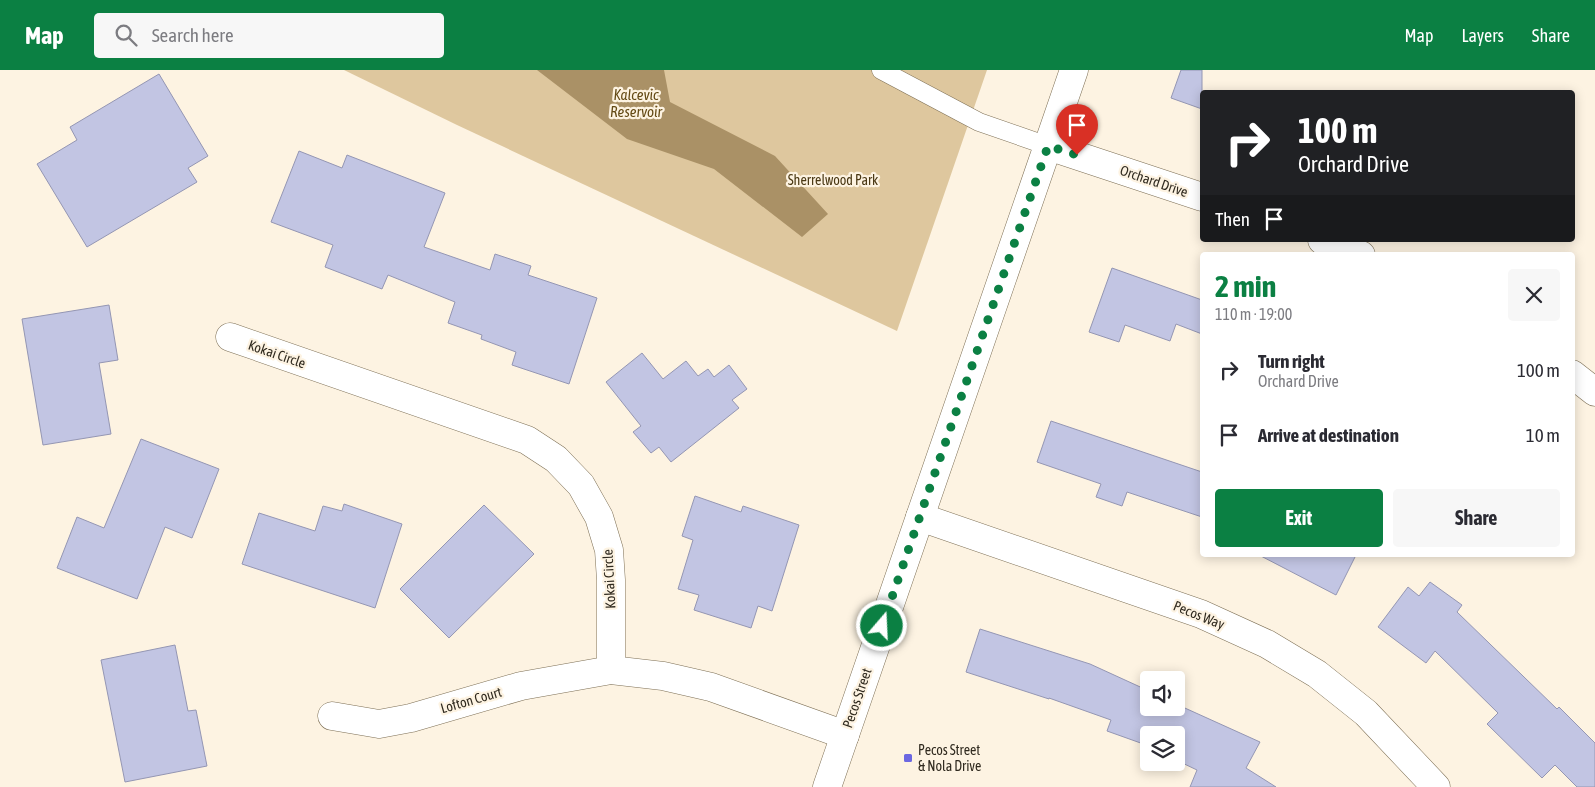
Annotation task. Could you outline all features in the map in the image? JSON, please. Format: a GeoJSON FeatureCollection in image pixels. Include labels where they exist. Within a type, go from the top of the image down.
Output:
{"type":"FeatureCollection","features":[{"type":"Feature","properties":{"kind":"street","name":"Pecos Street"},"geometry":{"type":"LineString","coordinates":[[827,787],[1074,70]]}},
{"type":"Feature","properties":{"kind":"street","name":"Orchard Drive"},"geometry":{"type":"LineString","coordinates":[[1048,146],[1200,197]]}},
{"type":"Feature","properties":{"kind":"street"},"geometry":{"type":"LineString","coordinates":[[1327,242],[1353,252]]}},
{"type":"Feature","properties":{"kind":"street","name":"Kokai Circle"},"geometry":{"type":"LineString","coordinates":[[230,337],[527,440],[556,459],[581,485],[599,517],[609,550],[611,670]]}},
{"type":"Feature","properties":{"kind":"street"},"geometry":{"type":"LineString","coordinates":[[1575,376],[1595,392]]}},
{"type":"Feature","properties":{"kind":"street","name":"Pecos Way"},"geometry":{"type":"LineString","coordinates":[[920,517],[1201,614],[1267,644],[1317,674],[1366,713],[1436,787]]}},
{"type":"Feature","properties":{"kind":"street"},"geometry":{"type":"LineString","coordinates":[[611,670],[663,676],[711,687],[845,735]]}},
{"type":"Feature","properties":{"kind":"street","name":"Lofton Court"},"geometry":{"type":"LineString","coordinates":[[332,716],[379,724],[411,718],[520,686],[611,670]]}},
{"type":"Feature","properties":{"kind":"lane"},"geometry":{"type":"LineString","coordinates":[[881,70],[979,122],[1048,146]]}},
{"type":"Feature","properties":{"kind":"green space","name":"Sherrelwood Park"},"geometry":{"type":"Polygon","coordinates":[[[344,70],[987,70],[897,331],[457,125],[344,70]]]}},
{"type":"Feature","properties":{"kind":"water","name":"Kalcevic Reservoir"},"geometry":{"type":"Polygon","coordinates":[[[537,70],[664,70],[670,102],[775,156],[828,214],[802,237],[714,169],[627,139],[537,70]]]}},
{"type":"Feature","properties":{"kind":"building"},"geometry":{"type":"Polygon","coordinates":[[[1181,70],[1202,70],[1200,108],[1171,98],[1181,70]]]}},
{"type":"Feature","properties":{"kind":"building"},"geometry":{"type":"Polygon","coordinates":[[[159,74],[208,156],[188,168],[197,182],[87,247],[37,164],[77,140],[70,127],[159,74]]]}},
{"type":"Feature","properties":{"kind":"building"},"geometry":{"type":"Polygon","coordinates":[[[299,151],[342,168],[347,155],[445,193],[424,247],[490,270],[495,254],[531,266],[528,275],[597,298],[569,384],[512,365],[516,352],[481,339],[482,335],[448,323],[455,302],[388,275],[382,289],[325,267],[333,245],[271,222],[299,151]]]}},
{"type":"Feature","properties":{"kind":"building"},"geometry":{"type":"Polygon","coordinates":[[[1112,268],[1200,299],[1200,333],[1176,324],[1170,341],[1125,325],[1119,342],[1089,332],[1112,268]]]}},
{"type":"Feature","properties":{"kind":"building"},"geometry":{"type":"Polygon","coordinates":[[[109,305],[118,360],[99,363],[111,434],[43,445],[22,319],[109,305]]]}},
{"type":"Feature","properties":{"kind":"building"},"geometry":{"type":"Polygon","coordinates":[[[642,353],[663,379],[686,361],[698,376],[708,369],[714,377],[729,365],[747,389],[732,400],[739,408],[671,462],[659,447],[651,453],[633,432],[641,426],[606,382],[642,353]]]}},
{"type":"Feature","properties":{"kind":"building"},"geometry":{"type":"Polygon","coordinates":[[[1051,421],[1200,471],[1200,516],[1127,492],[1122,506],[1096,497],[1101,484],[1037,462],[1051,421]]]}},
{"type":"Feature","properties":{"kind":"building"},"geometry":{"type":"Polygon","coordinates":[[[141,439],[219,469],[192,538],[165,527],[137,599],[57,568],[77,517],[104,528],[141,439]]]}},
{"type":"Feature","properties":{"kind":"building"},"geometry":{"type":"Polygon","coordinates":[[[695,496],[741,512],[743,506],[799,525],[772,611],[758,606],[751,628],[694,610],[699,595],[678,589],[693,540],[682,536],[695,496]]]}},
{"type":"Feature","properties":{"kind":"building"},"geometry":{"type":"Polygon","coordinates":[[[344,504],[402,524],[375,608],[242,564],[259,513],[315,531],[323,506],[342,511],[344,504]]]}},
{"type":"Feature","properties":{"kind":"building"},"geometry":{"type":"Polygon","coordinates":[[[484,505],[534,554],[449,638],[400,589],[484,505]]]}},
{"type":"Feature","properties":{"kind":"building"},"geometry":{"type":"Polygon","coordinates":[[[1263,557],[1355,557],[1336,595],[1263,557]]]}},
{"type":"Feature","properties":{"kind":"building"},"geometry":{"type":"Polygon","coordinates":[[[1430,582],[1462,605],[1457,612],[1557,709],[1559,707],[1595,743],[1595,787],[1577,787],[1555,765],[1542,778],[1487,724],[1498,713],[1435,651],[1426,663],[1378,627],[1408,587],[1419,596],[1430,582]]]}},
{"type":"Feature","properties":{"kind":"building"},"geometry":{"type":"Polygon","coordinates":[[[980,629],[1090,664],[1140,687],[1140,716],[1185,716],[1185,708],[1260,742],[1246,768],[1276,787],[1190,787],[1197,770],[1185,764],[1185,726],[1140,726],[1140,743],[1107,731],[1111,720],[966,672],[980,629]]]}},
{"type":"Feature","properties":{"kind":"building"},"geometry":{"type":"Polygon","coordinates":[[[175,645],[188,711],[196,710],[207,766],[125,782],[101,660],[175,645]]]}},
{"type":"Feature","properties":{"kind":"place","name":"Pecos Street & Nola Drive"},"geometry":{"type":"Point","coordinates":[908,758]}},
{"type":"Feature","properties":{"kind":"route"},"geometry":{"type":"LineString","coordinates":[[882,626],[1048,146],[1077,155]]}}]}
